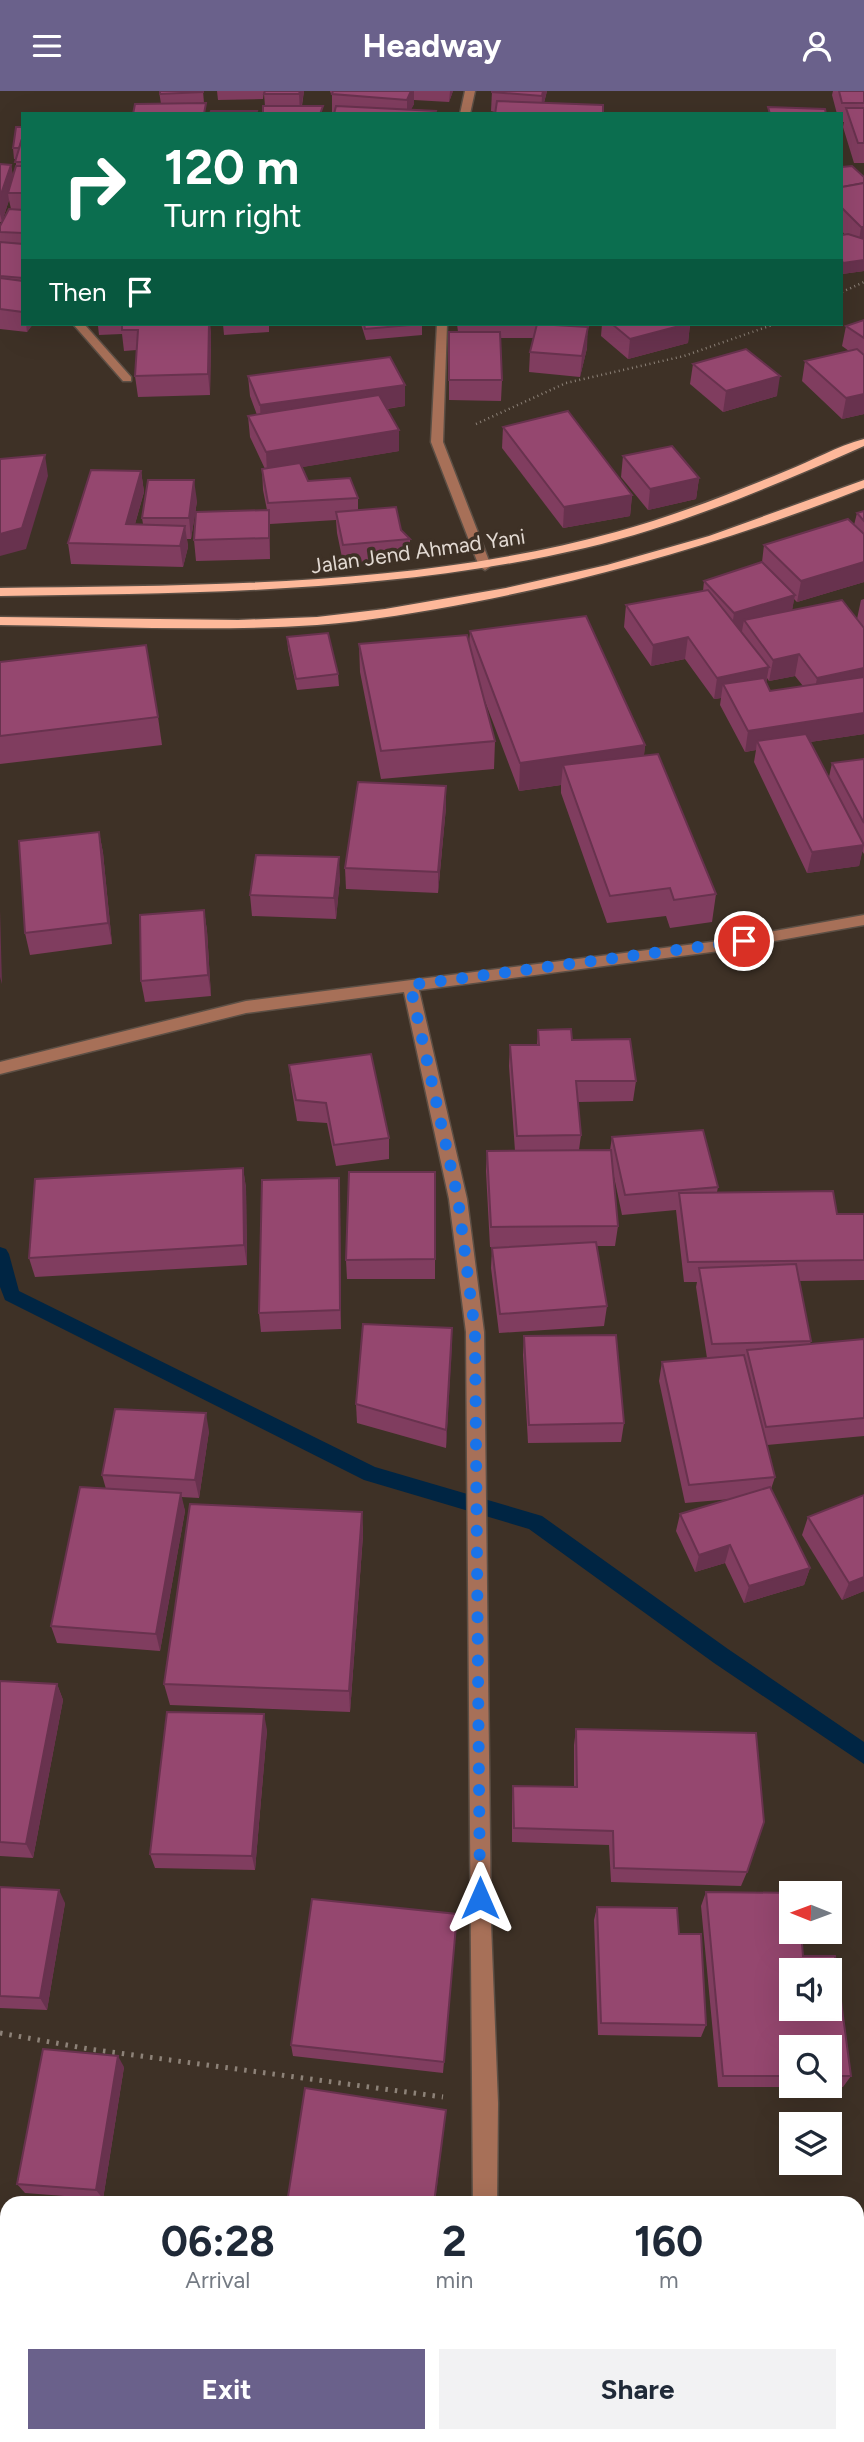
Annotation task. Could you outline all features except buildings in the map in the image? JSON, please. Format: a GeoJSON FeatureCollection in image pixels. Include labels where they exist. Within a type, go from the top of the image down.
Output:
{"type":"FeatureCollection","features":[{"type":"Feature","properties":{"kind":"main road","name":"Jalan Jend Ahmad Yani"},"geometry":{"type":"LineString","coordinates":[[0,592],[266,588],[485,566],[586,544],[658,524],[750,492],[864,442]]}},
{"type":"Feature","properties":{"kind":"main road"},"geometry":{"type":"LineString","coordinates":[[0,621],[248,624],[319,621],[405,610],[511,591],[614,567],[808,507],[864,484]]}},
{"type":"Feature","properties":{"kind":"street"},"geometry":{"type":"LineString","coordinates":[[465,112],[470,91]]}},
{"type":"Feature","properties":{"kind":"street"},"geometry":{"type":"LineString","coordinates":[[80,326],[127,379]]}},
{"type":"Feature","properties":{"kind":"street"},"geometry":{"type":"LineString","coordinates":[[442,326],[437,442],[485,566]]}},
{"type":"Feature","properties":{"kind":"street"},"geometry":{"type":"LineString","coordinates":[[0,1068],[246,1007],[719,946],[864,920]]}},
{"type":"Feature","properties":{"kind":"street"},"geometry":{"type":"LineString","coordinates":[[410,985],[458,1199],[475,1332],[485,2196]]}},
{"type":"Feature","properties":{"kind":"path"},"geometry":{"type":"LineString","coordinates":[[843,292],[864,282]]}},
{"type":"Feature","properties":{"kind":"path"},"geometry":{"type":"LineString","coordinates":[[437,442],[566,383],[684,356],[769,326]]}},
{"type":"Feature","properties":{"kind":"path"},"geometry":{"type":"LineString","coordinates":[[0,2033],[89,2049],[486,2103]]}},
{"type":"Feature","properties":{"kind":"waterway"},"geometry":{"type":"LineString","coordinates":[[0,1254],[11,1295],[371,1474],[535,1522],[721,1656],[864,1754]]}},
{"type":"Feature","properties":{"kind":"route"},"geometry":{"type":"LineString","coordinates":[[480,1898],[475,1332],[458,1199],[410,985],[744,941]]}}]}
